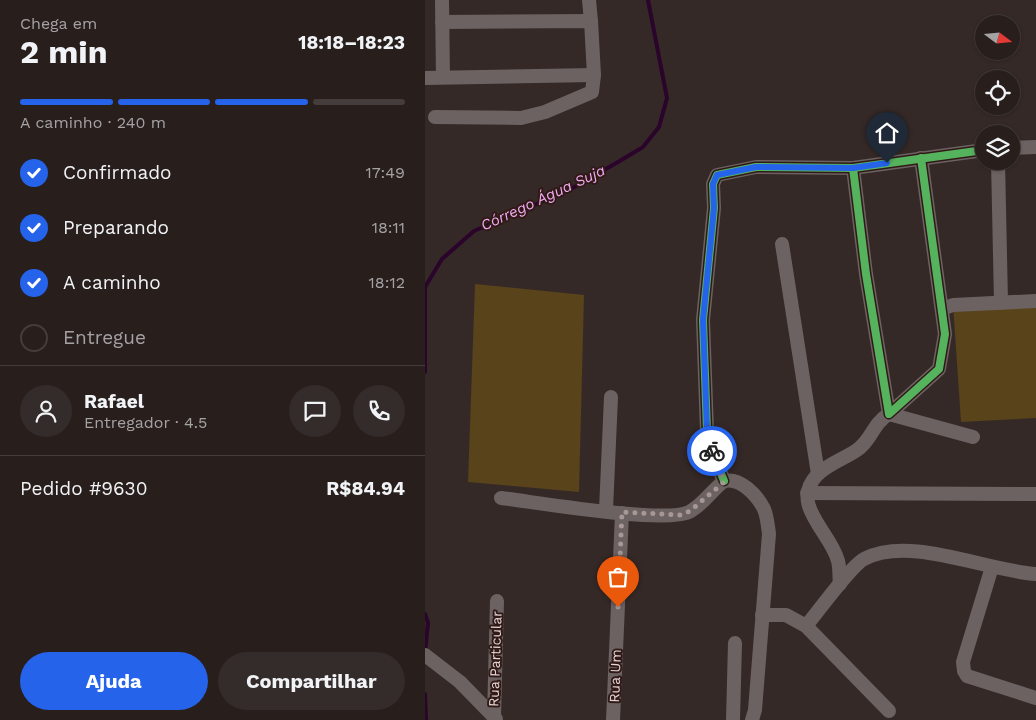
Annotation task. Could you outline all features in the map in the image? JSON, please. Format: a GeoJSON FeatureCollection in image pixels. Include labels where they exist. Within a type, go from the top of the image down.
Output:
{"type":"FeatureCollection","features":[{"type":"Feature","properties":{"kind":"street"},"geometry":{"type":"LineString","coordinates":[[442,0],[443,77]]}},
{"type":"Feature","properties":{"kind":"street"},"geometry":{"type":"LineString","coordinates":[[435,117],[521,118],[545,112],[592,92],[594,75],[589,0]]}},
{"type":"Feature","properties":{"kind":"street"},"geometry":{"type":"LineString","coordinates":[[442,22],[591,21]]}},
{"type":"Feature","properties":{"kind":"street"},"geometry":{"type":"LineString","coordinates":[[425,78],[594,75]]}},
{"type":"Feature","properties":{"kind":"street"},"geometry":{"type":"LineString","coordinates":[[1020,148],[1036,147]]}},
{"type":"Feature","properties":{"kind":"street"},"geometry":{"type":"LineString","coordinates":[[724,482],[709,444],[707,431],[704,329],[715,180],[717,175],[756,167],[853,168],[975,151]]}},
{"type":"Feature","properties":{"kind":"street"},"geometry":{"type":"LineString","coordinates":[[840,584],[838,560],[811,512],[807,493],[811,483],[830,464],[857,450],[869,436],[878,421],[889,414],[939,369],[945,334],[921,158]]}},
{"type":"Feature","properties":{"kind":"street"},"geometry":{"type":"LineString","coordinates":[[853,168],[866,274],[889,414]]}},
{"type":"Feature","properties":{"kind":"street"},"geometry":{"type":"LineString","coordinates":[[998,170],[1001,302]]}},
{"type":"Feature","properties":{"kind":"street"},"geometry":{"type":"LineString","coordinates":[[783,244],[818,474]]}},
{"type":"Feature","properties":{"kind":"street"},"geometry":{"type":"LineString","coordinates":[[942,309],[953,305],[1036,301]]}},
{"type":"Feature","properties":{"kind":"street"},"geometry":{"type":"LineString","coordinates":[[606,510],[611,397]]}},
{"type":"Feature","properties":{"kind":"street"},"geometry":{"type":"LineString","coordinates":[[889,414],[973,437]]}},
{"type":"Feature","properties":{"kind":"street"},"geometry":{"type":"LineString","coordinates":[[501,498],[622,512],[680,515],[690,511],[724,482],[730,480],[745,486],[764,509],[769,534],[755,710],[752,720]]}},
{"type":"Feature","properties":{"kind":"street"},"geometry":{"type":"LineString","coordinates":[[807,493],[1036,494]]}},
{"type":"Feature","properties":{"kind":"street","name":"Rua Um"},"geometry":{"type":"LineString","coordinates":[[613,720],[622,512]]}},
{"type":"Feature","properties":{"kind":"street"},"geometry":{"type":"LineString","coordinates":[[806,626],[840,584],[863,560],[896,551],[940,554],[992,567],[1036,574]]}},
{"type":"Feature","properties":{"kind":"street"},"geometry":{"type":"LineString","coordinates":[[992,567],[963,662],[964,670],[967,676],[1036,698]]}},
{"type":"Feature","properties":{"kind":"street","name":"Rua Particular"},"geometry":{"type":"LineString","coordinates":[[495,718],[497,601]]}},
{"type":"Feature","properties":{"kind":"street"},"geometry":{"type":"LineString","coordinates":[[762,615],[786,615],[806,626],[889,711]]}},
{"type":"Feature","properties":{"kind":"street"},"geometry":{"type":"LineString","coordinates":[[733,720],[735,643]]}},
{"type":"Feature","properties":{"kind":"street"},"geometry":{"type":"LineString","coordinates":[[425,655],[461,682],[495,718]]}},
{"type":"Feature","properties":{"kind":"shaded area"},"geometry":{"type":"Polygon","coordinates":[[[475,284],[584,295],[579,492],[468,482],[475,284]]]}},
{"type":"Feature","properties":{"kind":"shaded area"},"geometry":{"type":"Polygon","coordinates":[[[1036,301],[1036,418],[961,422],[953,305],[1036,301]]]}},
{"type":"Feature","properties":{"kind":"waterway","name":"Córrego Água Suja"},"geometry":{"type":"LineString","coordinates":[[425,372],[425,287],[442,259],[474,231],[569,190],[643,147],[659,127],[667,98],[648,0]]}},
{"type":"Feature","properties":{"kind":"waterway","name":"Córrego Água Suja"},"geometry":{"type":"LineString","coordinates":[[425,614],[428,623],[425,652]]}},
{"type":"Feature","properties":{"kind":"waterway","name":"Córrego Água Suja"},"geometry":{"type":"LineString","coordinates":[[425,694],[426,720]]}},
{"type":"Feature","properties":{"kind":"cycle path"},"geometry":{"type":"LineString","coordinates":[[724,481],[709,444],[707,431],[703,320],[714,208],[713,184],[717,175],[756,167],[853,168],[975,151]]}},
{"type":"Feature","properties":{"kind":"cycle path"},"geometry":{"type":"LineString","coordinates":[[853,168],[866,274],[889,414],[939,369],[945,334],[921,158]]}},
{"type":"Feature","properties":{"kind":"way so far"},"geometry":{"type":"LineString","coordinates":[[618,607],[622,512],[680,515],[690,511],[724,482],[712,451]]}},
{"type":"Feature","properties":{"kind":"route"},"geometry":{"type":"LineString","coordinates":[[712,451],[707,431],[703,320],[714,208],[713,184],[717,175],[756,167],[853,168],[887,163]]}}]}
